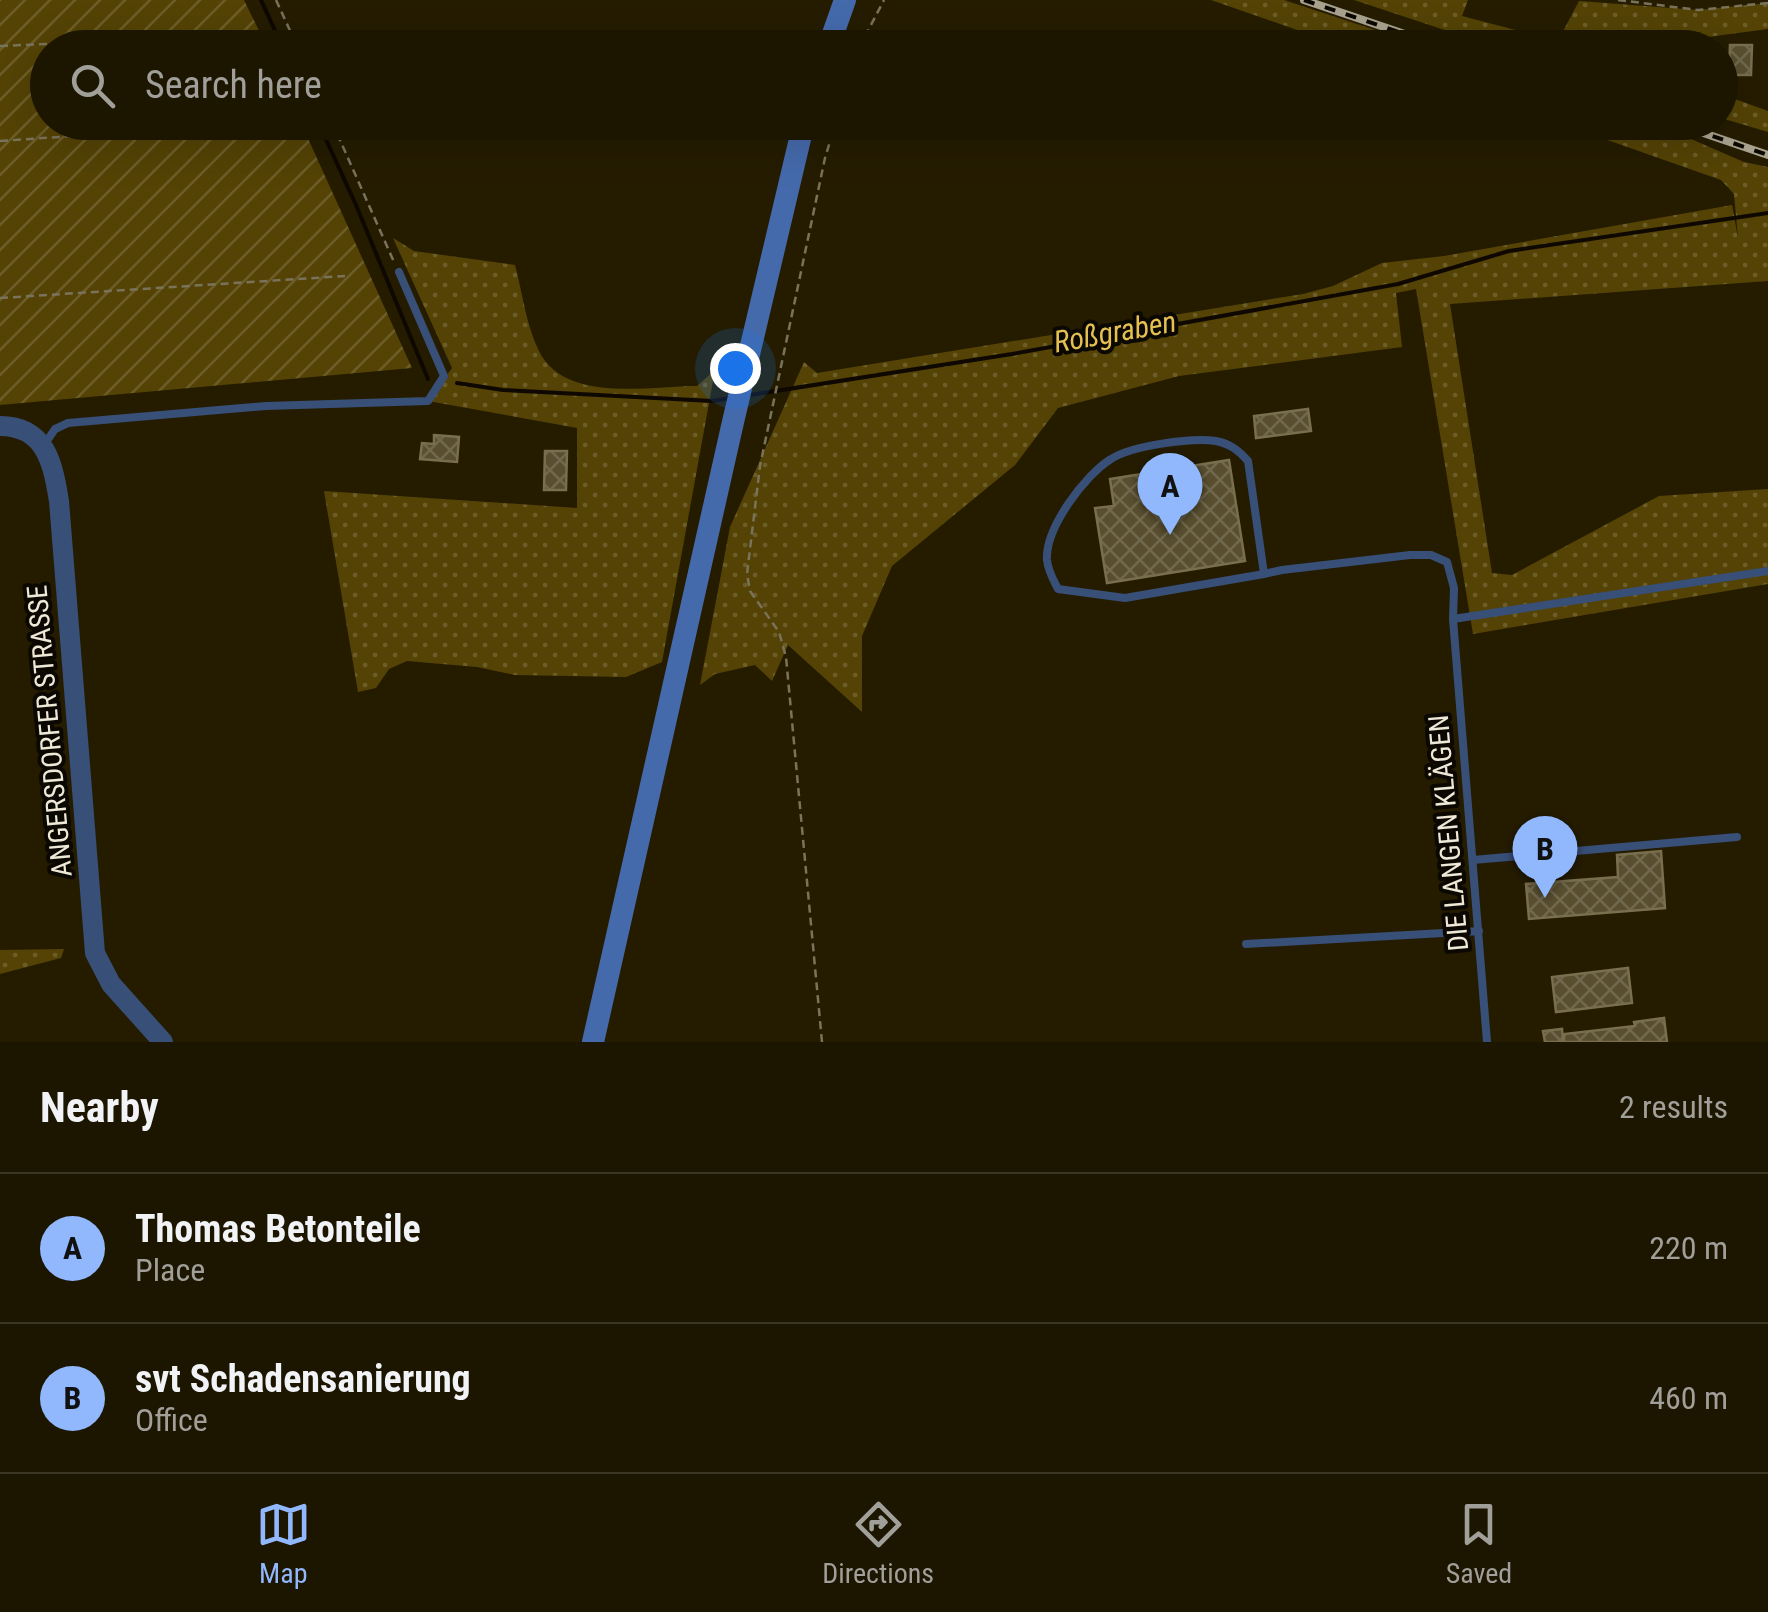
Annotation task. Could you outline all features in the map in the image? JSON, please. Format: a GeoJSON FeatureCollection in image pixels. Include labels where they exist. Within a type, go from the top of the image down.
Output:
{"type":"FeatureCollection","features":[{"type":"Feature","properties":{"kind":"main road"},"geometry":{"type":"LineString","coordinates":[[834,30],[845,0]]}},
{"type":"Feature","properties":{"kind":"main road"},"geometry":{"type":"LineString","coordinates":[[593,1042],[800,140]]}},
{"type":"Feature","properties":{"kind":"street"},"geometry":{"type":"LineString","coordinates":[[0,426],[25,430],[44,445]]}},
{"type":"Feature","properties":{"kind":"street","name":"ANGERSDORFER STRASSE"},"geometry":{"type":"LineString","coordinates":[[44,445],[54,464],[60,501],[95,953],[111,984],[163,1042]]}},
{"type":"Feature","properties":{"kind":"lane"},"geometry":{"type":"LineString","coordinates":[[44,445],[55,429],[68,422],[266,406],[428,401],[444,376],[399,272]]}},
{"type":"Feature","properties":{"kind":"lane"},"geometry":{"type":"LineString","coordinates":[[1215,441],[1236,448],[1248,461],[1264,574],[1125,598],[1058,588],[1046,556],[1056,526],[1092,471],[1115,456],[1146,447],[1215,441]]}},
{"type":"Feature","properties":{"kind":"lane","name":"DIE LANGEN KLÄGEN"},"geometry":{"type":"LineString","coordinates":[[1264,574],[1410,556],[1440,556],[1447,562],[1452,574],[1488,1042]]}},
{"type":"Feature","properties":{"kind":"lane"},"geometry":{"type":"LineString","coordinates":[[1454,620],[1768,571]]}},
{"type":"Feature","properties":{"kind":"lane"},"geometry":{"type":"LineString","coordinates":[[1473,860],[1737,837]]}},
{"type":"Feature","properties":{"kind":"lane"},"geometry":{"type":"LineString","coordinates":[[1246,944],[1478,931]]}},
{"type":"Feature","properties":{"kind":"path"},"geometry":{"type":"LineString","coordinates":[[276,0],[290,30]]}},
{"type":"Feature","properties":{"kind":"path"},"geometry":{"type":"LineString","coordinates":[[868,30],[884,0]]}},
{"type":"Feature","properties":{"kind":"path"},"geometry":{"type":"LineString","coordinates":[[1618,0],[1698,10],[1768,4]]}},
{"type":"Feature","properties":{"kind":"path"},"geometry":{"type":"LineString","coordinates":[[0,46],[30,45]]}},
{"type":"Feature","properties":{"kind":"path"},"geometry":{"type":"LineString","coordinates":[[0,142],[30,140]]}},
{"type":"Feature","properties":{"kind":"path"},"geometry":{"type":"LineString","coordinates":[[340,140],[399,272]]}},
{"type":"Feature","properties":{"kind":"path"},"geometry":{"type":"LineString","coordinates":[[822,1042],[786,657],[778,632],[750,591],[747,574],[760,466],[830,140]]}},
{"type":"Feature","properties":{"kind":"path"},"geometry":{"type":"LineString","coordinates":[[0,298],[345,276]]}},
{"type":"Feature","properties":{"kind":"shaded area"},"geometry":{"type":"Polygon","coordinates":[[[0,0],[244,0],[259,30],[30,30],[30,140],[309,140],[412,368],[0,405],[0,0]]]}},
{"type":"Feature","properties":{"kind":"shaded area"},"geometry":{"type":"Polygon","coordinates":[[[1211,0],[1284,0],[1375,30],[1297,30],[1211,0]]]}},
{"type":"Feature","properties":{"kind":"shaded area"},"geometry":{"type":"Polygon","coordinates":[[[1354,0],[1468,0],[1462,16],[1516,30],[1445,30],[1354,0]]]}},
{"type":"Feature","properties":{"kind":"shaded area"},"geometry":{"type":"Polygon","coordinates":[[[1579,1],[1698,10],[1768,3],[1768,29],[1738,33],[1564,30],[1579,1]]]}},
{"type":"Feature","properties":{"kind":"shaded area"},"geometry":{"type":"Polygon","coordinates":[[[1738,100],[1768,111],[1768,132],[1738,123],[1738,100]]]}},
{"type":"Feature","properties":{"kind":"shaded area"},"geometry":{"type":"Polygon","coordinates":[[[1607,140],[1693,140],[1744,162],[1768,167],[1768,281],[1450,304],[1492,573],[1512,575],[1659,496],[1768,489],[1768,584],[1473,634],[1416,289],[1396,293],[1402,347],[1179,376],[1058,408],[1015,465],[892,566],[862,636],[862,712],[788,645],[772,681],[755,665],[715,674],[700,685],[730,527],[804,362],[817,373],[1303,294],[1333,286],[1382,263],[1444,256],[1732,205],[1738,238],[1734,194],[1721,180],[1607,140]]]}},
{"type":"Feature","properties":{"kind":"shaded area"},"geometry":{"type":"Polygon","coordinates":[[[393,238],[414,251],[515,265],[538,349],[550,366],[566,378],[608,388],[697,386],[715,370],[662,662],[626,677],[515,675],[477,667],[407,661],[389,669],[376,688],[358,692],[324,491],[577,508],[577,428],[428,401],[452,368],[393,238]]]}},
{"type":"Feature","properties":{"kind":"shaded area"},"geometry":{"type":"Polygon","coordinates":[[[64,949],[61,958],[0,974],[0,950],[64,949]]]}},
{"type":"Feature","properties":{"kind":"building"},"geometry":{"type":"Polygon","coordinates":[[[1738,45],[1752,45],[1751,75],[1738,75],[1738,45]]]}},
{"type":"Feature","properties":{"kind":"building"},"geometry":{"type":"Polygon","coordinates":[[[1308,409],[1311,431],[1256,438],[1254,416],[1308,409]]]}},
{"type":"Feature","properties":{"kind":"building"},"geometry":{"type":"Polygon","coordinates":[[[434,435],[459,437],[457,462],[420,459],[422,443],[434,444],[434,435]]]}},
{"type":"Feature","properties":{"kind":"building"},"geometry":{"type":"Polygon","coordinates":[[[545,451],[567,451],[566,490],[544,490],[545,451]]]}},
{"type":"Feature","properties":{"kind":"building"},"geometry":{"type":"Polygon","coordinates":[[[1229,460],[1245,561],[1107,583],[1095,508],[1114,506],[1110,479],[1229,460]]]}},
{"type":"Feature","properties":{"kind":"building"},"geometry":{"type":"Polygon","coordinates":[[[1661,851],[1665,908],[1529,919],[1526,884],[1618,877],[1617,855],[1661,851]]]}},
{"type":"Feature","properties":{"kind":"building"},"geometry":{"type":"Polygon","coordinates":[[[1628,968],[1632,1003],[1556,1012],[1552,977],[1628,968]]]}},
{"type":"Feature","properties":{"kind":"building"},"geometry":{"type":"Polygon","coordinates":[[[1664,1018],[1667,1042],[1564,1042],[1564,1034],[1635,1026],[1634,1022],[1664,1018]]]}},
{"type":"Feature","properties":{"kind":"building"},"geometry":{"type":"Polygon","coordinates":[[[1562,1029],[1563,1042],[1545,1042],[1543,1031],[1562,1029]]]}},
{"type":"Feature","properties":{"kind":"waterway","name":"Roßgraben"},"geometry":{"type":"LineString","coordinates":[[261,0],[275,30]]}},
{"type":"Feature","properties":{"kind":"waterway","name":"Roßgraben"},"geometry":{"type":"LineString","coordinates":[[326,140],[428,379]]}},
{"type":"Feature","properties":{"kind":"waterway","name":"Roßgraben"},"geometry":{"type":"LineString","coordinates":[[750,395],[1012,354],[1398,284],[1509,251],[1768,213]]}},
{"type":"Feature","properties":{"kind":"waterway","name":"Roßgraben"},"geometry":{"type":"LineString","coordinates":[[457,383],[503,390],[712,401],[731,398]]}},
{"type":"Feature","properties":{"kind":"railway"},"geometry":{"type":"LineString","coordinates":[[1304,0],[1393,30]]}},
{"type":"Feature","properties":{"kind":"railway"},"geometry":{"type":"LineString","coordinates":[[1724,140],[1768,155]]}},
{"type":"Feature","properties":{"kind":"place","name":"Thomas Betonteile"},"geometry":{"type":"Point","coordinates":[1170,535]}},
{"type":"Feature","properties":{"kind":"place","name":"svt Schadensanierung"},"geometry":{"type":"Point","coordinates":[1545,898]}}]}
